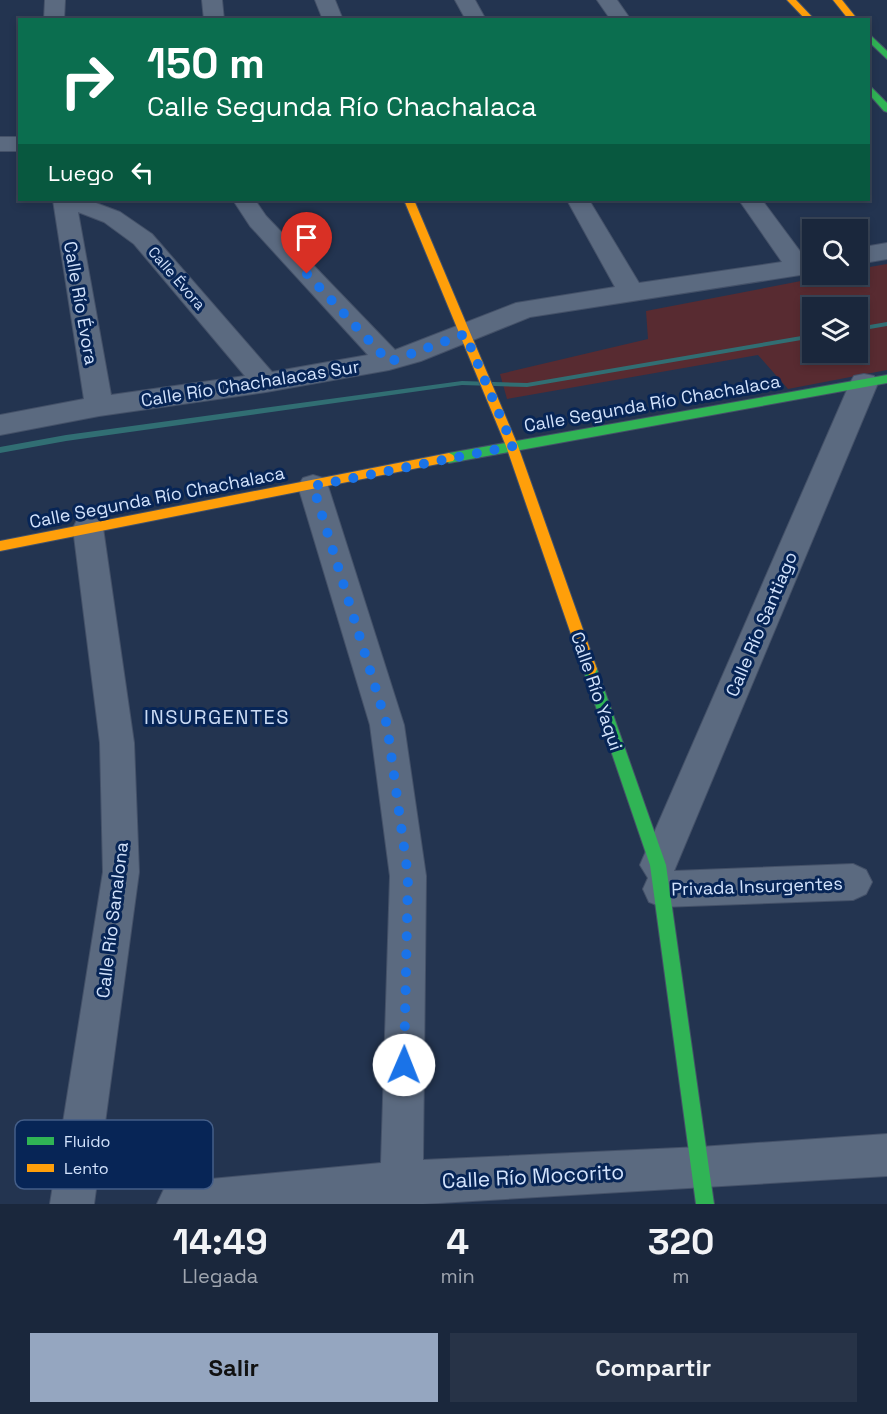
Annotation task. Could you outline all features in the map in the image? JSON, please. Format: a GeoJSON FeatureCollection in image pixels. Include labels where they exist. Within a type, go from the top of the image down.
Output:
{"type":"FeatureCollection","features":[{"type":"Feature","properties":{"kind":"street"},"geometry":{"type":"LineString","coordinates":[[54,18],[55,0]]}},
{"type":"Feature","properties":{"kind":"street"},"geometry":{"type":"LineString","coordinates":[[212,0],[214,18]]}},
{"type":"Feature","properties":{"kind":"street"},"geometry":{"type":"LineString","coordinates":[[325,0],[332,18]]}},
{"type":"Feature","properties":{"kind":"street"},"geometry":{"type":"LineString","coordinates":[[465,0],[475,18]]}},
{"type":"Feature","properties":{"kind":"street"},"geometry":{"type":"LineString","coordinates":[[607,0],[620,18]]}},
{"type":"Feature","properties":{"kind":"street"},"geometry":{"type":"LineString","coordinates":[[791,0],[808,18]]}},
{"type":"Feature","properties":{"kind":"street"},"geometry":{"type":"LineString","coordinates":[[837,0],[852,18]]}},
{"type":"Feature","properties":{"kind":"street"},"geometry":{"type":"LineString","coordinates":[[870,37],[887,56]]}},
{"type":"Feature","properties":{"kind":"street"},"geometry":{"type":"LineString","coordinates":[[870,89],[887,109]]}},
{"type":"Feature","properties":{"kind":"street"},"geometry":{"type":"LineString","coordinates":[[0,144],[18,144]]}},
{"type":"Feature","properties":{"kind":"street","name":"Calle Río Évora"},"geometry":{"type":"LineString","coordinates":[[66,201],[99,406]]}},
{"type":"Feature","properties":{"kind":"street","name":"Calle Évora"},"geometry":{"type":"LineString","coordinates":[[69,201],[111,217],[143,239],[266,383]]}},
{"type":"Feature","properties":{"kind":"street"},"geometry":{"type":"LineString","coordinates":[[245,201],[258,221],[389,362]]}},
{"type":"Feature","properties":{"kind":"street","name":"Calle Río Yaqui"},"geometry":{"type":"LineString","coordinates":[[409,201],[513,446],[660,877],[703,1186]]}},
{"type":"Feature","properties":{"kind":"street"},"geometry":{"type":"LineString","coordinates":[[579,201],[631,292]]}},
{"type":"Feature","properties":{"kind":"street"},"geometry":{"type":"LineString","coordinates":[[751,201],[802,261]]}},
{"type":"Feature","properties":{"kind":"street"},"geometry":{"type":"LineString","coordinates":[[868,254],[887,251]]}},
{"type":"Feature","properties":{"kind":"street","name":"Calle Río Chachalacas Sur"},"geometry":{"type":"LineString","coordinates":[[0,425],[99,406],[266,383],[389,362],[525,309],[802,267]]}},
{"type":"Feature","properties":{"kind":"street","name":"Calle Segunda Río Chachalaca"},"geometry":{"type":"LineString","coordinates":[[0,546],[513,446],[875,381]]}},
{"type":"Feature","properties":{"kind":"street","name":"Calle Río Santiago"},"geometry":{"type":"LineString","coordinates":[[660,877],[875,381]]}},
{"type":"Feature","properties":{"kind":"street"},"geometry":{"type":"LineString","coordinates":[[313,486],[387,725],[408,876],[401,1193]]}},
{"type":"Feature","properties":{"kind":"street","name":"Calle Río Sanalona"},"geometry":{"type":"LineString","coordinates":[[84,1120],[121,872],[123,821],[119,756],[88,528]]}},
{"type":"Feature","properties":{"kind":"street","name":"Privada Insurgentes"},"geometry":{"type":"LineString","coordinates":[[660,877],[853,882]]}},
{"type":"Feature","properties":{"kind":"street","name":"Calle Río Mocorito"},"geometry":{"type":"LineString","coordinates":[[179,1204],[401,1193],[703,1186],[887,1155]]}},
{"type":"Feature","properties":{"kind":"street","name":"Calle Río Sanalona"},"geometry":{"type":"LineString","coordinates":[[72,1204],[74,1189]]}},
{"type":"Feature","properties":{"kind":"shaded area"},"geometry":{"type":"Polygon","coordinates":[[[887,264],[887,370],[788,389],[758,355],[507,399],[500,374],[648,339],[646,311],[802,281],[802,285],[868,285],[868,267],[887,264]]]}},
{"type":"Feature","properties":{"kind":"waterway"},"geometry":{"type":"LineString","coordinates":[[868,327],[887,324]]}},
{"type":"Feature","properties":{"kind":"waterway"},"geometry":{"type":"LineString","coordinates":[[0,450],[66,438],[462,383],[527,385],[802,338]]}},
{"type":"Feature","properties":{"kind":"traffic: fast"},"geometry":{"type":"LineString","coordinates":[[870,37],[887,56]]}},
{"type":"Feature","properties":{"kind":"traffic: fast"},"geometry":{"type":"LineString","coordinates":[[870,89],[887,109]]}},
{"type":"Feature","properties":{"kind":"traffic: fast"},"geometry":{"type":"LineString","coordinates":[[449,458],[887,379]]}},
{"type":"Feature","properties":{"kind":"traffic: fast"},"geometry":{"type":"LineString","coordinates":[[590,669],[658,865],[705,1204]]}},
{"type":"Feature","properties":{"kind":"traffic: slow"},"geometry":{"type":"LineString","coordinates":[[791,0],[809,18]]}},
{"type":"Feature","properties":{"kind":"traffic: slow"},"geometry":{"type":"LineString","coordinates":[[837,0],[852,18]]}},
{"type":"Feature","properties":{"kind":"traffic: slow"},"geometry":{"type":"LineString","coordinates":[[409,201],[512,446],[590,669]]}},
{"type":"Feature","properties":{"kind":"traffic: slow"},"geometry":{"type":"LineString","coordinates":[[0,546],[449,458]]}},
{"type":"Feature","properties":{"kind":"district","name":"INSURGENTES"},"geometry":{"type":"Point","coordinates":[217,717]}},
{"type":"Feature","properties":{"kind":"route"},"geometry":{"type":"LineString","coordinates":[[307,274],[389,362],[465,334],[513,446],[313,486],[387,725],[408,876],[404,1065]]}}]}
